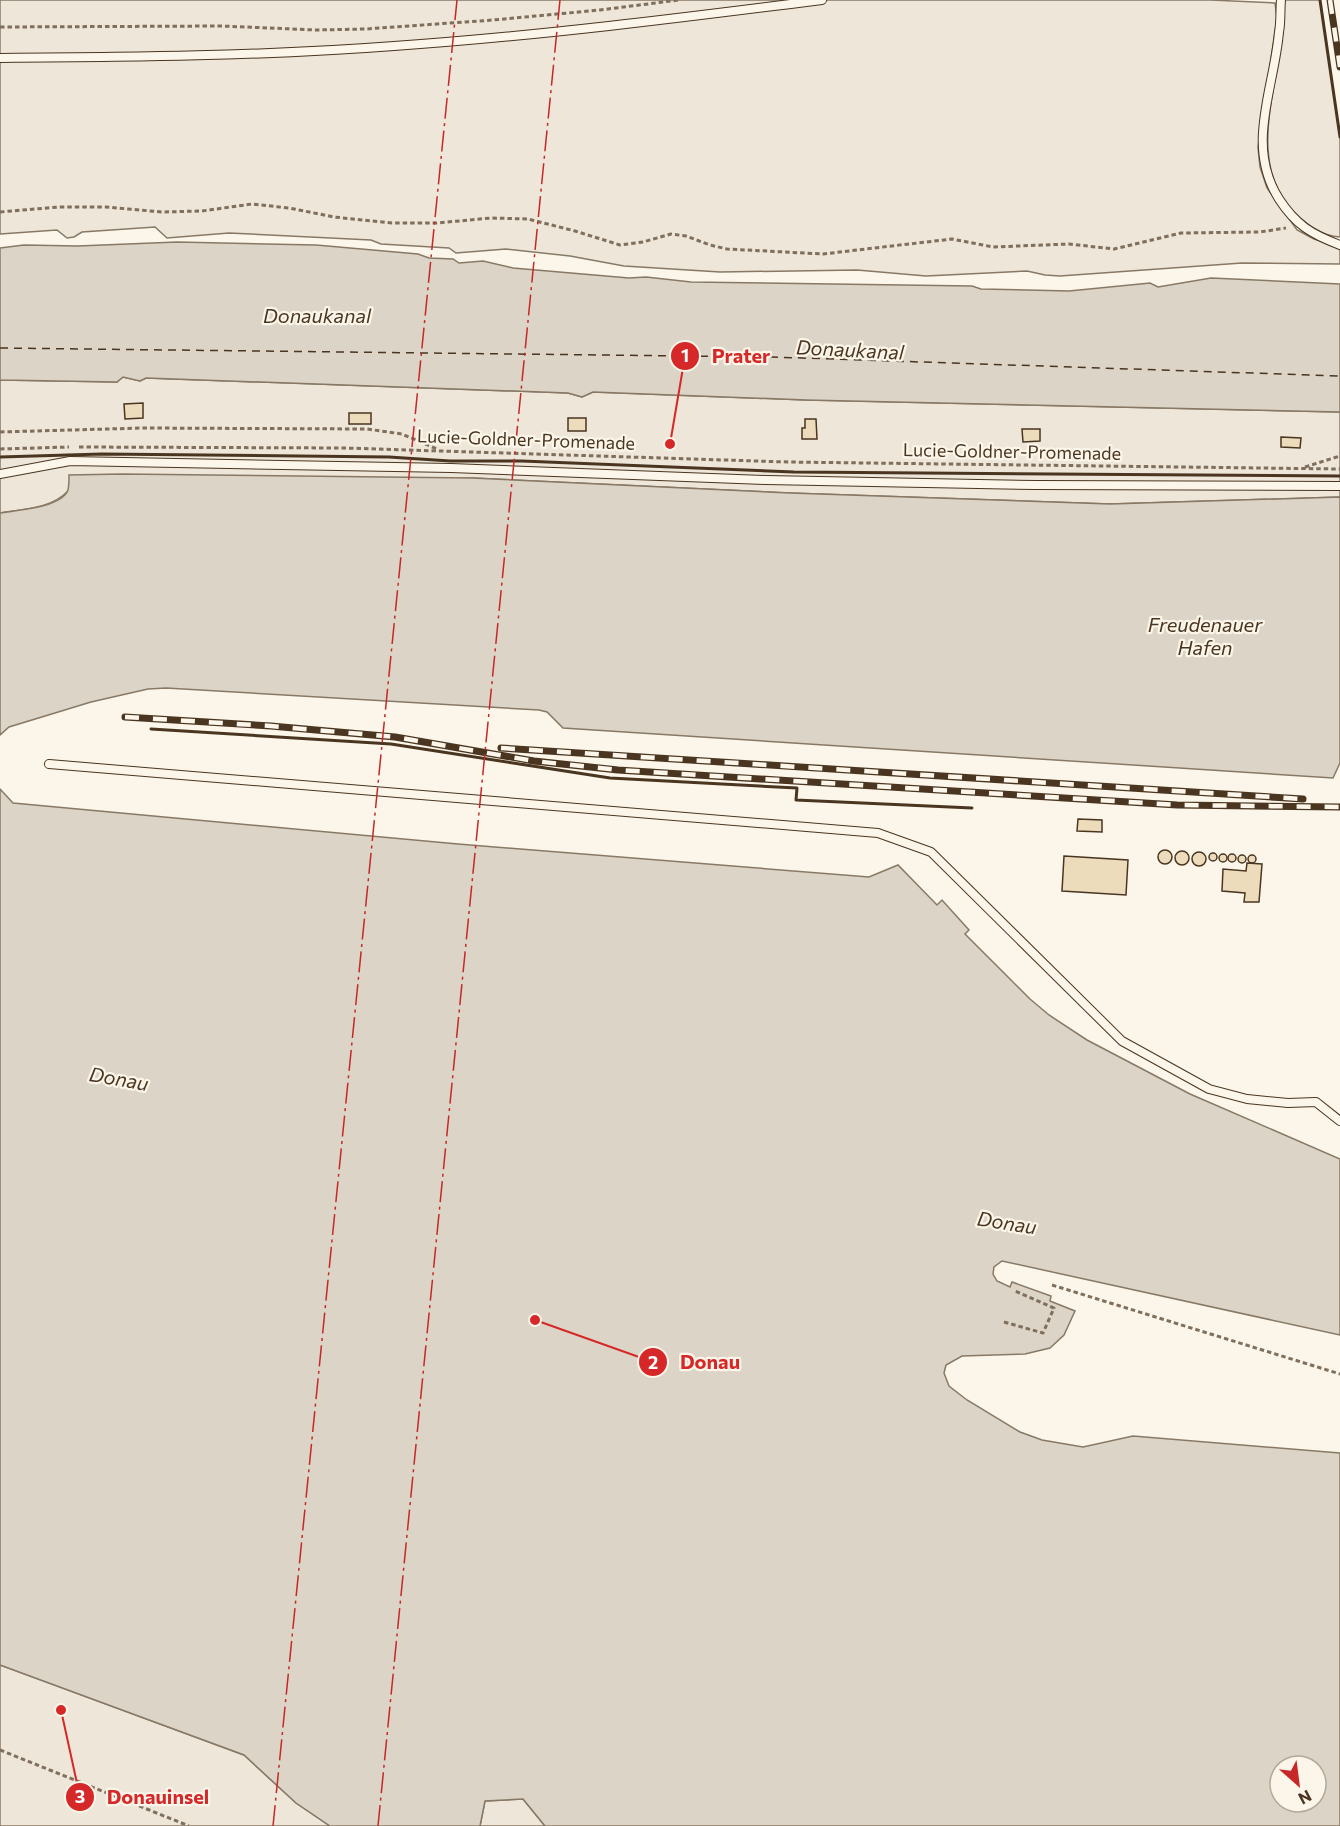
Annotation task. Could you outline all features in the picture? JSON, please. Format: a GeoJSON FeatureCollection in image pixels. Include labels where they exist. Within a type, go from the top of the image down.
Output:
{"type":"FeatureCollection","features":[{"type":"Feature","properties":{"kind":"lane"},"geometry":{"type":"LineString","coordinates":[[0,58],[172,56],[393,47],[563,32],[822,0]]}},
{"type":"Feature","properties":{"kind":"lane"},"geometry":{"type":"LineString","coordinates":[[1281,0],[1280,33],[1263,124],[1262,149],[1266,174],[1275,193],[1299,225],[1321,238],[1338,243]]}},
{"type":"Feature","properties":{"kind":"lane"},"geometry":{"type":"LineString","coordinates":[[0,474],[70,461],[451,468],[766,480],[1047,485],[1340,486]]}},
{"type":"Feature","properties":{"kind":"lane"},"geometry":{"type":"LineString","coordinates":[[49,764],[878,833],[932,852],[1122,1041],[1209,1089],[1246,1099],[1288,1103],[1316,1102],[1340,1120]]}},
{"type":"Feature","properties":{"kind":"path"},"geometry":{"type":"LineString","coordinates":[[0,27],[222,26],[316,30],[366,29],[505,19],[679,0]]}},
{"type":"Feature","properties":{"kind":"path"},"geometry":{"type":"LineString","coordinates":[[0,212],[59,207],[106,207],[162,212],[202,211],[252,204],[289,208],[334,217],[392,223],[437,223],[491,218],[528,219],[620,245],[643,242],[671,234],[686,236],[727,249],[824,254],[952,239],[993,247],[1069,244],[1114,249],[1181,233],[1260,232],[1299,225]]}},
{"type":"Feature","properties":{"kind":"path"},"geometry":{"type":"LineString","coordinates":[[0,432],[143,428],[367,429],[402,434],[439,450]]}},
{"type":"Feature","properties":{"kind":"path","name":"Lucie-Goldner-Promenade"},"geometry":{"type":"LineString","coordinates":[[0,449],[55,447],[439,450],[788,462],[1340,470]]}},
{"type":"Feature","properties":{"kind":"path"},"geometry":{"type":"LineString","coordinates":[[1300,469],[1340,456]]}},
{"type":"Feature","properties":{"kind":"path"},"geometry":{"type":"LineString","coordinates":[[1052,1285],[1340,1374]]}},
{"type":"Feature","properties":{"kind":"path"},"geometry":{"type":"LineString","coordinates":[[1004,1322],[1043,1332],[1054,1308],[1015,1292]]}},
{"type":"Feature","properties":{"kind":"path"},"geometry":{"type":"LineString","coordinates":[[0,1750],[189,1826]]}},
{"type":"Feature","properties":{"kind":"shaded area"},"geometry":{"type":"Polygon","coordinates":[[[0,0],[1211,0],[1275,3],[1277,18],[1258,147],[1260,167],[1267,188],[1297,230],[1314,239],[1340,247],[1340,264],[1242,263],[1060,276],[1027,271],[926,276],[857,270],[720,272],[624,266],[570,256],[506,249],[456,253],[449,248],[381,244],[371,240],[229,233],[167,238],[155,227],[82,232],[67,238],[57,230],[0,234],[0,0]]]}},
{"type":"Feature","properties":{"kind":"shaded area"},"geometry":{"type":"Polygon","coordinates":[[[1284,0],[1320,0],[1340,137],[1340,237],[1316,230],[1296,214],[1279,192],[1270,167],[1268,140],[1270,112],[1283,26],[1284,0]]]}},
{"type":"Feature","properties":{"kind":"shaded area"},"geometry":{"type":"Polygon","coordinates":[[[123,377],[140,381],[146,378],[568,393],[582,397],[593,392],[806,400],[1340,412],[1340,497],[1110,504],[790,493],[472,478],[68,491],[45,505],[0,513],[0,380],[117,382],[123,377]]]}},
{"type":"Feature","properties":{"kind":"shaded area"},"geometry":{"type":"Polygon","coordinates":[[[0,1665],[244,1755],[296,1803],[330,1826],[0,1826],[0,1665]]]}},
{"type":"Feature","properties":{"kind":"shaded area"},"geometry":{"type":"Polygon","coordinates":[[[523,1799],[545,1826],[480,1826],[485,1801],[523,1799]]]}},
{"type":"Feature","properties":{"kind":"water","name":"Donaukanal"},"geometry":{"type":"Polygon","coordinates":[[[177,242],[316,245],[418,254],[429,258],[453,259],[459,263],[483,261],[513,268],[691,282],[972,286],[981,289],[1069,291],[1150,283],[1158,287],[1211,278],[1340,284],[1340,412],[806,400],[593,392],[582,397],[568,393],[146,378],[140,381],[123,377],[117,382],[0,380],[0,248],[24,245],[78,246],[177,242]]]}},
{"type":"Feature","properties":{"kind":"water","name":"Freudenauer Hafen"},"geometry":{"type":"Polygon","coordinates":[[[69,475],[472,478],[790,493],[1110,504],[1340,497],[1340,763],[1333,778],[563,728],[547,712],[539,710],[166,688],[148,689],[91,702],[9,727],[0,735],[0,513],[38,507],[57,501],[68,490],[69,475]]]}},
{"type":"Feature","properties":{"kind":"water","name":"Donau"},"geometry":{"type":"Polygon","coordinates":[[[0,789],[13,803],[458,844],[869,877],[898,865],[937,905],[942,900],[969,930],[965,934],[1049,1015],[1087,1040],[1190,1094],[1340,1159],[1340,1335],[1002,1261],[994,1267],[993,1274],[997,1281],[1010,1287],[1012,1282],[1051,1296],[1050,1301],[1075,1311],[1064,1335],[1050,1348],[1025,1354],[962,1356],[946,1365],[944,1373],[949,1386],[967,1400],[1020,1432],[1042,1440],[1083,1447],[1133,1436],[1340,1453],[1340,1826],[545,1826],[523,1799],[485,1801],[480,1826],[330,1826],[296,1803],[244,1755],[0,1665],[0,789]]]}},
{"type":"Feature","properties":{"kind":"building"},"geometry":{"type":"Polygon","coordinates":[[[143,403],[143,418],[125,419],[124,404],[143,403]]]}},
{"type":"Feature","properties":{"kind":"building"},"geometry":{"type":"Polygon","coordinates":[[[349,413],[371,413],[371,424],[349,424],[349,413]]]}},
{"type":"Feature","properties":{"kind":"building"},"geometry":{"type":"Polygon","coordinates":[[[568,418],[586,418],[586,431],[568,431],[568,418]]]}},
{"type":"Feature","properties":{"kind":"building"},"geometry":{"type":"Polygon","coordinates":[[[805,419],[816,419],[817,439],[802,439],[805,419]]]}},
{"type":"Feature","properties":{"kind":"building"},"geometry":{"type":"Polygon","coordinates":[[[1022,429],[1040,429],[1040,441],[1023,442],[1022,429]]]}},
{"type":"Feature","properties":{"kind":"building"},"geometry":{"type":"Polygon","coordinates":[[[1281,437],[1301,438],[1300,448],[1281,447],[1281,437]]]}},
{"type":"Feature","properties":{"kind":"building"},"geometry":{"type":"Polygon","coordinates":[[[1078,819],[1102,820],[1102,832],[1077,831],[1078,819]]]}},
{"type":"Feature","properties":{"kind":"building"},"geometry":{"type":"Polygon","coordinates":[[[1162,850],[1168,850],[1172,857],[1168,864],[1162,864],[1158,860],[1158,854],[1162,850]]]}},
{"type":"Feature","properties":{"kind":"building"},"geometry":{"type":"Polygon","coordinates":[[[1179,851],[1185,851],[1189,858],[1185,865],[1179,865],[1175,861],[1175,855],[1179,851]]]}},
{"type":"Feature","properties":{"kind":"building"},"geometry":{"type":"Polygon","coordinates":[[[1196,852],[1202,852],[1206,859],[1202,866],[1196,866],[1192,862],[1192,856],[1196,852]]]}},
{"type":"Feature","properties":{"kind":"building"},"geometry":{"type":"Polygon","coordinates":[[[1213,853],[1217,857],[1213,861],[1209,857],[1213,853]]]}},
{"type":"Feature","properties":{"kind":"building"},"geometry":{"type":"Polygon","coordinates":[[[1223,854],[1227,858],[1223,862],[1219,858],[1223,854]]]}},
{"type":"Feature","properties":{"kind":"building"},"geometry":{"type":"Polygon","coordinates":[[[1232,854],[1236,858],[1232,862],[1228,858],[1232,854]]]}},
{"type":"Feature","properties":{"kind":"building"},"geometry":{"type":"Polygon","coordinates":[[[1242,855],[1246,859],[1242,863],[1238,859],[1242,855]]]}},
{"type":"Feature","properties":{"kind":"building"},"geometry":{"type":"Polygon","coordinates":[[[1252,855],[1256,859],[1252,863],[1248,859],[1252,855]]]}},
{"type":"Feature","properties":{"kind":"building"},"geometry":{"type":"Polygon","coordinates":[[[1064,856],[1128,860],[1126,895],[1062,891],[1064,856]]]}},
{"type":"Feature","properties":{"kind":"building"},"geometry":{"type":"Polygon","coordinates":[[[1247,863],[1262,864],[1259,902],[1244,902],[1245,893],[1222,891],[1223,869],[1246,871],[1247,863]]]}},
{"type":"Feature","properties":{"kind":"ferry route"},"geometry":{"type":"LineString","coordinates":[[0,348],[772,357],[1340,376]]}},
{"type":"Feature","properties":{"kind":"railway"},"geometry":{"type":"LineString","coordinates":[[1330,0],[1340,67]]}},
{"type":"Feature","properties":{"kind":"railway"},"geometry":{"type":"LineString","coordinates":[[125,717],[271,726],[395,737],[534,761],[618,770],[1177,805],[1340,807]]}},
{"type":"Feature","properties":{"kind":"railway"},"geometry":{"type":"LineString","coordinates":[[501,748],[1303,799]]}},
{"type":"Feature","properties":{"kind":"wall"},"geometry":{"type":"LineString","coordinates":[[1320,0],[1340,137]]}},
{"type":"Feature","properties":{"kind":"wall"},"geometry":{"type":"LineString","coordinates":[[0,457],[102,454],[389,457],[794,472],[1340,476]]}},
{"type":"Feature","properties":{"kind":"wall"},"geometry":{"type":"LineString","coordinates":[[151,729],[391,744],[610,778],[797,788],[796,800],[972,808]]}},
{"type":"Feature","properties":{"kind":"power"},"geometry":{"type":"LineString","coordinates":[[273,1826],[457,0]]}},
{"type":"Feature","properties":{"kind":"power"},"geometry":{"type":"LineString","coordinates":[[378,1826],[560,0]]}},
{"type":"Feature","properties":{"kind":"place","name":"Prater"},"geometry":{"type":"Point","coordinates":[670,444]}},
{"type":"Feature","properties":{"kind":"place","name":"Donau"},"geometry":{"type":"Point","coordinates":[535,1320]}},
{"type":"Feature","properties":{"kind":"place","name":"Donauinsel"},"geometry":{"type":"Point","coordinates":[61,1710]}}]}
